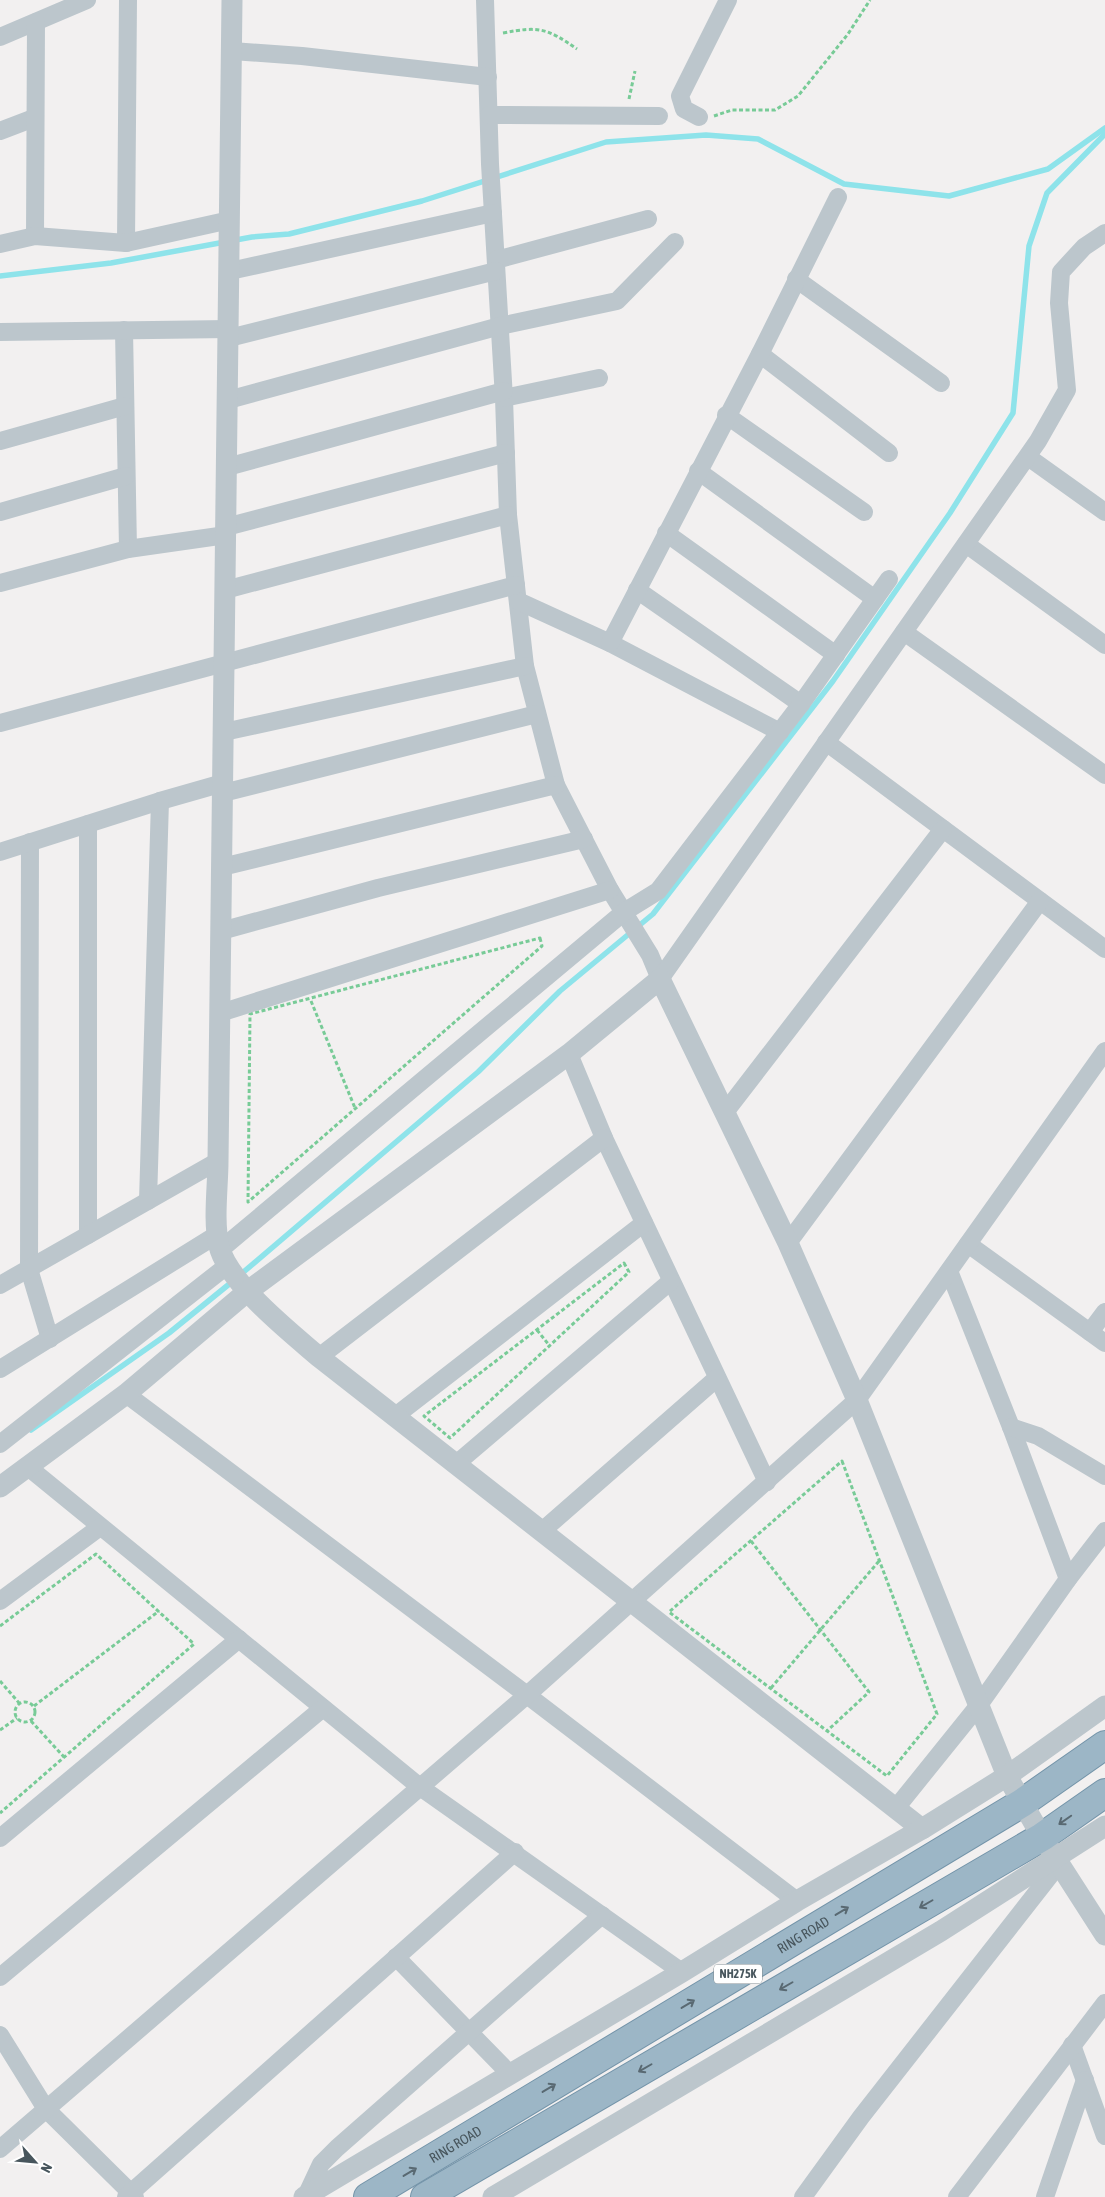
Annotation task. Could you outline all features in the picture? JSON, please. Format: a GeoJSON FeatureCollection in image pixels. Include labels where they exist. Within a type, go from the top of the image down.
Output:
{"type":"FeatureCollection","features":[{"type":"Feature","properties":{"kind":"highway","name":"RING ROAD"},"geometry":{"type":"LineString","coordinates":[[368,2197],[1022,1803],[1105,1745]]}},
{"type":"Feature","properties":{"kind":"highway","name":"NH275K"},"geometry":{"type":"LineString","coordinates":[[425,2197],[1052,1853],[1105,1793]]}},
{"type":"Feature","properties":{"kind":"street"},"geometry":{"type":"LineString","coordinates":[[0,38],[87,0]]}},
{"type":"Feature","properties":{"kind":"street"},"geometry":{"type":"LineString","coordinates":[[126,243],[128,0]]}},
{"type":"Feature","properties":{"kind":"street"},"geometry":{"type":"LineString","coordinates":[[232,0],[218,1161],[231,1266],[319,1357],[922,1829]]}},
{"type":"Feature","properties":{"kind":"street"},"geometry":{"type":"LineString","coordinates":[[485,0],[490,164],[504,395],[508,515],[525,666],[556,785],[610,890],[650,955],[788,1243],[857,1400],[1007,1776],[1052,1853],[1105,1935]]}},
{"type":"Feature","properties":{"kind":"street"},"geometry":{"type":"LineString","coordinates":[[699,117],[684,109],[680,96],[728,0]]}},
{"type":"Feature","properties":{"kind":"street"},"geometry":{"type":"LineString","coordinates":[[35,236],[34,118],[36,22]]}},
{"type":"Feature","properties":{"kind":"street"},"geometry":{"type":"LineString","coordinates":[[232,51],[488,77]]}},
{"type":"Feature","properties":{"kind":"street"},"geometry":{"type":"LineString","coordinates":[[489,115],[659,116]]}},
{"type":"Feature","properties":{"kind":"street"},"geometry":{"type":"LineString","coordinates":[[0,131],[34,118]]}},
{"type":"Feature","properties":{"kind":"street"},"geometry":{"type":"LineString","coordinates":[[610,643],[726,415],[760,354],[838,197]]}},
{"type":"Feature","properties":{"kind":"street"},"geometry":{"type":"LineString","coordinates":[[230,266],[493,207]]}},
{"type":"Feature","properties":{"kind":"street"},"geometry":{"type":"LineString","coordinates":[[0,332],[124,330],[229,333],[496,265],[648,219]]}},
{"type":"Feature","properties":{"kind":"street"},"geometry":{"type":"LineString","coordinates":[[0,244],[35,236],[126,243],[230,224]]}},
{"type":"Feature","properties":{"kind":"street"},"geometry":{"type":"LineString","coordinates":[[0,1369],[50,1339],[231,1266],[569,1054],[660,979],[1028,457],[1067,390],[1058,303],[1061,272],[1084,247],[1105,233]]}},
{"type":"Feature","properties":{"kind":"street"},"geometry":{"type":"LineString","coordinates":[[228,400],[500,326],[617,301],[676,242]]}},
{"type":"Feature","properties":{"kind":"street"},"geometry":{"type":"LineString","coordinates":[[796,279],[941,383]]}},
{"type":"Feature","properties":{"kind":"street"},"geometry":{"type":"LineString","coordinates":[[124,330],[128,549]]}},
{"type":"Feature","properties":{"kind":"street"},"geometry":{"type":"LineString","coordinates":[[760,354],[889,453]]}},
{"type":"Feature","properties":{"kind":"street"},"geometry":{"type":"LineString","coordinates":[[227,467],[504,395],[599,378]]}},
{"type":"Feature","properties":{"kind":"street"},"geometry":{"type":"LineString","coordinates":[[0,441],[125,406]]}},
{"type":"Feature","properties":{"kind":"street"},"geometry":{"type":"LineString","coordinates":[[726,415],[864,512]]}},
{"type":"Feature","properties":{"kind":"street"},"geometry":{"type":"LineString","coordinates":[[0,583],[128,549],[226,531],[506,453]]}},
{"type":"Feature","properties":{"kind":"street"},"geometry":{"type":"LineString","coordinates":[[1028,457],[1105,512]]}},
{"type":"Feature","properties":{"kind":"street"},"geometry":{"type":"LineString","coordinates":[[698,470],[875,600]]}},
{"type":"Feature","properties":{"kind":"street"},"geometry":{"type":"LineString","coordinates":[[0,512],[126,476]]}},
{"type":"Feature","properties":{"kind":"street"},"geometry":{"type":"LineString","coordinates":[[226,590],[508,515]]}},
{"type":"Feature","properties":{"kind":"street"},"geometry":{"type":"LineString","coordinates":[[666,532],[836,655]]}},
{"type":"Feature","properties":{"kind":"street"},"geometry":{"type":"LineString","coordinates":[[966,544],[1105,644]]}},
{"type":"Feature","properties":{"kind":"street"},"geometry":{"type":"LineString","coordinates":[[0,1444],[231,1266],[658,891],[801,704],[889,579]]}},
{"type":"Feature","properties":{"kind":"street"},"geometry":{"type":"LineString","coordinates":[[637,590],[801,704]]}},
{"type":"Feature","properties":{"kind":"street"},"geometry":{"type":"LineString","coordinates":[[0,723],[224,662],[517,593],[780,732]]}},
{"type":"Feature","properties":{"kind":"street"},"geometry":{"type":"LineString","coordinates":[[904,632],[1105,775]]}},
{"type":"Feature","properties":{"kind":"street"},"geometry":{"type":"LineString","coordinates":[[224,732],[525,666]]}},
{"type":"Feature","properties":{"kind":"street"},"geometry":{"type":"LineString","coordinates":[[0,852],[160,801],[537,714]]}},
{"type":"Feature","properties":{"kind":"street"},"geometry":{"type":"LineString","coordinates":[[826,742],[1105,949]]}},
{"type":"Feature","properties":{"kind":"street"},"geometry":{"type":"LineString","coordinates":[[222,867],[556,785]]}},
{"type":"Feature","properties":{"kind":"street"},"geometry":{"type":"LineString","coordinates":[[148,1201],[160,801]]}},
{"type":"Feature","properties":{"kind":"street"},"geometry":{"type":"LineString","coordinates":[[88,824],[88,1235]]}},
{"type":"Feature","properties":{"kind":"street"},"geometry":{"type":"LineString","coordinates":[[726,1112],[943,829]]}},
{"type":"Feature","properties":{"kind":"street"},"geometry":{"type":"LineString","coordinates":[[221,931],[378,888],[584,838]]}},
{"type":"Feature","properties":{"kind":"street"},"geometry":{"type":"LineString","coordinates":[[30,842],[29,1269],[50,1339]]}},
{"type":"Feature","properties":{"kind":"street"},"geometry":{"type":"LineString","coordinates":[[220,1013],[610,890]]}},
{"type":"Feature","properties":{"kind":"street"},"geometry":{"type":"LineString","coordinates":[[788,1243],[1040,901]]}},
{"type":"Feature","properties":{"kind":"street"},"geometry":{"type":"LineString","coordinates":[[0,2148],[527,1695],[857,1400],[1105,1051]]}},
{"type":"Feature","properties":{"kind":"street"},"geometry":{"type":"LineString","coordinates":[[569,1054],[604,1138],[767,1482]]}},
{"type":"Feature","properties":{"kind":"street"},"geometry":{"type":"LineString","coordinates":[[319,1357],[604,1138]]}},
{"type":"Feature","properties":{"kind":"street"},"geometry":{"type":"LineString","coordinates":[[0,1285],[218,1161]]}},
{"type":"Feature","properties":{"kind":"street"},"geometry":{"type":"LineString","coordinates":[[394,1417],[644,1223]]}},
{"type":"Feature","properties":{"kind":"street"},"geometry":{"type":"LineString","coordinates":[[968,1244],[1105,1343]]}},
{"type":"Feature","properties":{"kind":"street"},"geometry":{"type":"LineString","coordinates":[[0,1487],[126,1394],[231,1266]]}},
{"type":"Feature","properties":{"kind":"street"},"geometry":{"type":"LineString","coordinates":[[949,1271],[1011,1427],[1068,1579]]}},
{"type":"Feature","properties":{"kind":"street"},"geometry":{"type":"LineString","coordinates":[[456,1464],[671,1281]]}},
{"type":"Feature","properties":{"kind":"street"},"geometry":{"type":"LineString","coordinates":[[1090,1332],[1105,1312]]}},
{"type":"Feature","properties":{"kind":"street"},"geometry":{"type":"LineString","coordinates":[[542,1531],[717,1378]]}},
{"type":"Feature","properties":{"kind":"street"},"geometry":{"type":"LineString","coordinates":[[126,1394],[527,1695],[797,1901]]}},
{"type":"Feature","properties":{"kind":"street"},"geometry":{"type":"LineString","coordinates":[[1011,1427],[1038,1436],[1105,1476]]}},
{"type":"Feature","properties":{"kind":"street"},"geometry":{"type":"LineString","coordinates":[[28,1467],[420,1787],[515,1852],[682,1972]]}},
{"type":"Feature","properties":{"kind":"street"},"geometry":{"type":"LineString","coordinates":[[0,1601],[100,1527]]}},
{"type":"Feature","properties":{"kind":"street"},"geometry":{"type":"LineString","coordinates":[[896,1808],[980,1705],[1068,1579],[1105,1531]]}},
{"type":"Feature","properties":{"kind":"street"},"geometry":{"type":"LineString","coordinates":[[0,1838],[239,1639]]}},
{"type":"Feature","properties":{"kind":"street"},"geometry":{"type":"LineString","coordinates":[[305,2196],[682,1972],[797,1901],[922,1829],[1007,1776],[1105,1706]]}},
{"type":"Feature","properties":{"kind":"street"},"geometry":{"type":"LineString","coordinates":[[0,1977],[323,1708]]}},
{"type":"Feature","properties":{"kind":"street"},"geometry":{"type":"LineString","coordinates":[[493,2197],[941,1931],[1052,1853],[1105,1826]]}},
{"type":"Feature","properties":{"kind":"street"},"geometry":{"type":"LineString","coordinates":[[0,2035],[46,2109],[131,2196],[515,1852]]}},
{"type":"Feature","properties":{"kind":"street"},"geometry":{"type":"LineString","coordinates":[[803,2197],[1052,1853]]}},
{"type":"Feature","properties":{"kind":"street"},"geometry":{"type":"LineString","coordinates":[[305,2196],[321,2164],[337,2148],[602,1915]]}},
{"type":"Feature","properties":{"kind":"street"},"geometry":{"type":"LineString","coordinates":[[396,1958],[510,2074]]}},
{"type":"Feature","properties":{"kind":"street"},"geometry":{"type":"LineString","coordinates":[[957,2197],[1105,2003]]}},
{"type":"Feature","properties":{"kind":"street"},"geometry":{"type":"LineString","coordinates":[[1072,2045],[1105,2136]]}},
{"type":"Feature","properties":{"kind":"street"},"geometry":{"type":"LineString","coordinates":[[1045,2197],[1085,2080]]}},
{"type":"Feature","properties":{"kind":"path"},"geometry":{"type":"LineString","coordinates":[[699,117],[715,116],[732,110],[776,110],[798,96],[848,34],[870,0]]}},
{"type":"Feature","properties":{"kind":"path"},"geometry":{"type":"LineString","coordinates":[[487,36],[528,28],[546,30],[576,49]]}},
{"type":"Feature","properties":{"kind":"path"},"geometry":{"type":"LineString","coordinates":[[626,115],[635,71]]}},
{"type":"Feature","properties":{"kind":"path"},"geometry":{"type":"LineString","coordinates":[[250,1014],[248,1202],[542,946],[540,938]]}},
{"type":"Feature","properties":{"kind":"path"},"geometry":{"type":"LineString","coordinates":[[310,998],[355,1108]]}},
{"type":"Feature","properties":{"kind":"path"},"geometry":{"type":"LineString","coordinates":[[450,1438],[629,1272]]}},
{"type":"Feature","properties":{"kind":"path"},"geometry":{"type":"LineString","coordinates":[[537,1330],[549,1346]]}},
{"type":"Feature","properties":{"kind":"path"},"geometry":{"type":"LineString","coordinates":[[670,1612],[842,1461],[937,1714],[887,1776]]}},
{"type":"Feature","properties":{"kind":"path"},"geometry":{"type":"LineString","coordinates":[[751,1541],[869,1692],[827,1731]]}},
{"type":"Feature","properties":{"kind":"path"},"geometry":{"type":"LineString","coordinates":[[0,1626],[96,1554],[194,1644],[0,1813]]}},
{"type":"Feature","properties":{"kind":"path"},"geometry":{"type":"LineString","coordinates":[[771,1689],[879,1561]]}},
{"type":"Feature","properties":{"kind":"path"},"geometry":{"type":"LineString","coordinates":[[34,1706],[158,1611]]}},
{"type":"Feature","properties":{"kind":"path"},"geometry":{"type":"LineString","coordinates":[[0,1682],[20,1704]]}},
{"type":"Feature","properties":{"kind":"path"},"geometry":{"type":"LineString","coordinates":[[34,1706],[24,1702],[20,1704],[15,1713],[17,1718],[21,1721],[31,1721],[64,1758]]}},
{"type":"Feature","properties":{"kind":"path"},"geometry":{"type":"LineString","coordinates":[[31,1721],[34,1716],[34,1706]]}},
{"type":"Feature","properties":{"kind":"path"},"geometry":{"type":"LineString","coordinates":[[0,1730],[17,1718]]}},
{"type":"Feature","properties":{"kind":"waterway"},"geometry":{"type":"LineString","coordinates":[[0,276],[111,263],[252,237],[289,234],[422,201],[606,142],[706,135],[758,139],[844,184],[949,196],[1048,169],[1105,128]]}},
{"type":"Feature","properties":{"kind":"waterway"},"geometry":{"type":"LineString","coordinates":[[240,1275],[478,1072],[560,991],[653,914],[833,681],[950,513],[1013,413],[1029,246],[1047,193],[1105,134]]}},
{"type":"Feature","properties":{"kind":"waterway"},"geometry":{"type":"LineString","coordinates":[[31,1430],[169,1333],[233,1281]]}}]}
